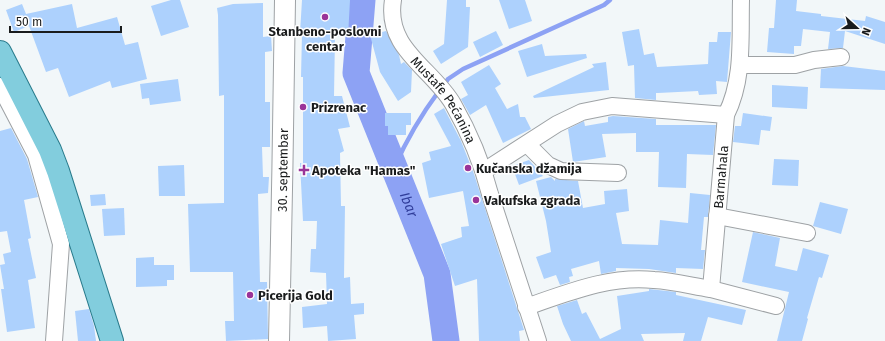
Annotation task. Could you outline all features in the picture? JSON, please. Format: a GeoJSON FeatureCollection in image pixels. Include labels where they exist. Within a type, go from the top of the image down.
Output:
{"type":"FeatureCollection","features":[{"type":"Feature","properties":{"kind":"main road"},"geometry":{"type":"LineString","coordinates":[[0,52],[50,150],[112,341]]}},
{"type":"Feature","properties":{"kind":"street","name":"30. septembar"},"geometry":{"type":"LineString","coordinates":[[279,341],[284,184],[283,61],[285,0]]}},
{"type":"Feature","properties":{"kind":"street","name":"Mustafe Pećanina"},"geometry":{"type":"LineString","coordinates":[[393,0],[393,25],[401,45],[453,103],[484,171],[526,308],[538,341]]}},
{"type":"Feature","properties":{"kind":"street","name":"Barmahala"},"geometry":{"type":"LineString","coordinates":[[711,289],[726,115],[732,102],[740,65],[741,0]]}},
{"type":"Feature","properties":{"kind":"street"},"geometry":{"type":"LineString","coordinates":[[740,65],[794,65],[814,60],[841,57]]}},
{"type":"Feature","properties":{"kind":"street"},"geometry":{"type":"LineString","coordinates":[[0,86],[36,155],[61,244],[51,339]]}},
{"type":"Feature","properties":{"kind":"street"},"geometry":{"type":"LineString","coordinates":[[484,171],[557,124],[582,112],[612,106],[726,115]]}},
{"type":"Feature","properties":{"kind":"street"},"geometry":{"type":"LineString","coordinates":[[527,144],[548,165],[561,171],[618,173]]}},
{"type":"Feature","properties":{"kind":"street"},"geometry":{"type":"LineString","coordinates":[[717,216],[807,233]]}},
{"type":"Feature","properties":{"kind":"street"},"geometry":{"type":"LineString","coordinates":[[526,308],[590,285],[622,280],[653,279],[711,289],[776,306]]}},
{"type":"Feature","properties":{"kind":"building"},"geometry":{"type":"Polygon","coordinates":[[[171,0],[180,0],[189,27],[161,36],[151,6],[171,0]]]}},
{"type":"Feature","properties":{"kind":"building"},"geometry":{"type":"Polygon","coordinates":[[[302,0],[350,0],[348,37],[335,36],[334,96],[342,96],[350,127],[338,129],[344,151],[340,153],[341,206],[345,206],[344,278],[350,277],[351,304],[364,303],[364,314],[354,315],[356,339],[328,341],[327,326],[303,328],[302,307],[327,304],[326,273],[310,272],[311,249],[316,249],[317,221],[303,221],[300,163],[303,163],[303,77],[301,77],[302,34],[300,33],[302,0]]]}},
{"type":"Feature","properties":{"kind":"building"},"geometry":{"type":"Polygon","coordinates":[[[447,0],[466,0],[466,7],[470,7],[468,47],[441,64],[433,51],[444,44],[447,0]]]}},
{"type":"Feature","properties":{"kind":"building"},"geometry":{"type":"Polygon","coordinates":[[[499,0],[525,0],[532,21],[509,29],[499,0]]]}},
{"type":"Feature","properties":{"kind":"building"},"geometry":{"type":"Polygon","coordinates":[[[776,0],[797,0],[796,11],[821,14],[821,16],[865,21],[866,16],[885,22],[885,44],[845,31],[843,48],[828,49],[830,32],[803,29],[801,46],[794,46],[794,54],[767,52],[769,28],[774,28],[776,0]]]}},
{"type":"Feature","properties":{"kind":"building"},"geometry":{"type":"Polygon","coordinates":[[[263,3],[263,37],[271,36],[272,51],[265,52],[265,102],[270,102],[270,147],[262,147],[263,177],[269,177],[268,193],[258,194],[260,282],[267,282],[268,339],[226,341],[225,321],[234,321],[233,272],[190,272],[188,204],[224,203],[224,95],[219,96],[217,8],[233,4],[263,3]]]}},
{"type":"Feature","properties":{"kind":"building"},"geometry":{"type":"Polygon","coordinates":[[[22,4],[26,14],[72,4],[77,28],[117,17],[125,45],[138,42],[147,79],[112,88],[110,81],[69,97],[58,68],[46,72],[29,26],[14,32],[6,10],[22,4]]]}},
{"type":"Feature","properties":{"kind":"building"},"geometry":{"type":"Polygon","coordinates":[[[639,29],[644,55],[654,53],[657,67],[708,64],[709,42],[717,42],[718,32],[731,32],[727,82],[716,81],[717,94],[699,95],[698,91],[656,93],[656,100],[635,98],[634,65],[628,66],[622,32],[639,29]]]}},
{"type":"Feature","properties":{"kind":"building"},"geometry":{"type":"Polygon","coordinates":[[[386,31],[399,55],[401,64],[404,62],[412,70],[411,92],[398,101],[380,72],[370,35],[386,31]]]}},
{"type":"Feature","properties":{"kind":"building"},"geometry":{"type":"Polygon","coordinates":[[[496,31],[503,45],[480,57],[473,42],[496,31]]]}},
{"type":"Feature","properties":{"kind":"building"},"geometry":{"type":"Polygon","coordinates":[[[542,44],[545,56],[586,54],[587,58],[527,77],[518,51],[542,44]]]}},
{"type":"Feature","properties":{"kind":"building"},"geometry":{"type":"Polygon","coordinates":[[[606,62],[609,90],[534,98],[533,96],[594,67],[592,64],[606,62]]]}},
{"type":"Feature","properties":{"kind":"building"},"geometry":{"type":"Polygon","coordinates":[[[489,65],[501,84],[495,88],[507,109],[518,104],[520,117],[525,117],[531,129],[503,143],[486,105],[470,115],[461,99],[468,95],[461,82],[489,65]]]}},
{"type":"Feature","properties":{"kind":"building"},"geometry":{"type":"Polygon","coordinates":[[[843,66],[885,71],[885,90],[820,88],[821,69],[843,66]]]}},
{"type":"Feature","properties":{"kind":"building"},"geometry":{"type":"Polygon","coordinates":[[[178,79],[181,101],[150,105],[149,98],[142,99],[140,84],[178,79]]]}},
{"type":"Feature","properties":{"kind":"building"},"geometry":{"type":"Polygon","coordinates":[[[772,85],[808,87],[807,109],[772,107],[772,85]]]}},
{"type":"Feature","properties":{"kind":"building"},"geometry":{"type":"Polygon","coordinates":[[[444,108],[461,141],[474,174],[524,330],[519,331],[520,341],[479,341],[477,279],[455,286],[441,244],[462,237],[461,227],[469,226],[463,191],[429,198],[422,163],[431,160],[429,152],[451,146],[434,114],[444,108]]]}},
{"type":"Feature","properties":{"kind":"building"},"geometry":{"type":"Polygon","coordinates":[[[385,113],[411,113],[411,125],[406,125],[406,135],[388,135],[388,126],[385,126],[385,113]]]}},
{"type":"Feature","properties":{"kind":"building"},"geometry":{"type":"Polygon","coordinates":[[[743,113],[772,117],[770,131],[761,130],[759,145],[733,142],[735,126],[741,126],[743,113]]]}},
{"type":"Feature","properties":{"kind":"building"},"geometry":{"type":"Polygon","coordinates":[[[613,116],[656,119],[656,125],[716,125],[713,155],[687,154],[686,188],[658,187],[659,152],[636,152],[636,133],[602,134],[606,157],[573,162],[568,129],[584,121],[585,126],[608,122],[608,117],[613,116]]]}},
{"type":"Feature","properties":{"kind":"building"},"geometry":{"type":"Polygon","coordinates":[[[11,128],[27,159],[38,197],[24,200],[31,238],[28,239],[36,278],[28,280],[35,328],[7,332],[1,289],[4,289],[0,265],[5,264],[3,254],[11,252],[7,231],[0,232],[0,131],[11,128]]]}},
{"type":"Feature","properties":{"kind":"building"},"geometry":{"type":"Polygon","coordinates":[[[774,159],[799,160],[798,186],[772,185],[774,159]]]}},
{"type":"Feature","properties":{"kind":"building"},"geometry":{"type":"Polygon","coordinates":[[[529,160],[543,176],[519,185],[512,166],[529,160]]]}},
{"type":"Feature","properties":{"kind":"building"},"geometry":{"type":"Polygon","coordinates":[[[184,165],[185,196],[159,196],[158,166],[184,165]]]}},
{"type":"Feature","properties":{"kind":"building"},"geometry":{"type":"Polygon","coordinates":[[[551,177],[555,181],[555,179],[578,181],[583,208],[605,204],[604,191],[627,189],[629,211],[616,213],[622,244],[658,245],[660,220],[688,223],[690,193],[710,195],[708,217],[704,217],[701,250],[705,250],[703,269],[676,268],[676,273],[649,269],[616,268],[616,271],[601,274],[599,261],[571,269],[573,276],[569,277],[570,282],[560,285],[556,275],[544,279],[536,257],[551,252],[546,221],[536,181],[551,177]]]}},
{"type":"Feature","properties":{"kind":"building"},"geometry":{"type":"Polygon","coordinates":[[[105,194],[106,205],[91,206],[90,195],[105,194]]]}},
{"type":"Feature","properties":{"kind":"building"},"geometry":{"type":"Polygon","coordinates":[[[820,202],[848,209],[841,234],[813,226],[820,202]]]}},
{"type":"Feature","properties":{"kind":"building"},"geometry":{"type":"Polygon","coordinates":[[[124,208],[125,235],[104,236],[102,209],[124,208]]]}},
{"type":"Feature","properties":{"kind":"building"},"geometry":{"type":"Polygon","coordinates":[[[753,232],[780,238],[775,266],[797,271],[803,248],[829,255],[822,278],[819,277],[802,341],[777,341],[789,292],[742,282],[753,232]]]}},
{"type":"Feature","properties":{"kind":"building"},"geometry":{"type":"Polygon","coordinates":[[[154,257],[154,265],[174,265],[174,280],[167,280],[167,286],[136,287],[136,258],[154,257]]]}},
{"type":"Feature","properties":{"kind":"building"},"geometry":{"type":"Polygon","coordinates":[[[649,289],[676,292],[676,295],[746,310],[742,325],[708,317],[701,341],[683,341],[685,333],[641,334],[644,341],[571,341],[557,306],[577,300],[582,314],[586,312],[600,339],[621,329],[617,296],[649,291],[649,289]]]}},
{"type":"Feature","properties":{"kind":"building"},"geometry":{"type":"Polygon","coordinates":[[[89,309],[94,326],[96,341],[78,341],[75,311],[89,309]]]}},
{"type":"Feature","properties":{"kind":"waterway","name":"Ibar"},"geometry":{"type":"LineString","coordinates":[[362,0],[356,73],[437,274],[446,341]]}},
{"type":"Feature","properties":{"kind":"waterway"},"geometry":{"type":"LineString","coordinates":[[444,85],[448,79],[463,69],[604,5],[610,0]]}},
{"type":"Feature","properties":{"kind":"waterway"},"geometry":{"type":"LineString","coordinates":[[394,168],[414,128],[439,91]]}},
{"type":"Feature","properties":{"kind":"place","name":"Stanbeno-poslovni centar"},"geometry":{"type":"Point","coordinates":[325,17]}},
{"type":"Feature","properties":{"kind":"place","name":"Prizrenac"},"geometry":{"type":"Point","coordinates":[303,107]}},
{"type":"Feature","properties":{"kind":"place","name":"Kučanska džamija"},"geometry":{"type":"Point","coordinates":[468,168]}},
{"type":"Feature","properties":{"kind":"place","name":"Apoteka \"Hamas\""},"geometry":{"type":"Point","coordinates":[304,170]}},
{"type":"Feature","properties":{"kind":"place","name":"Vakufska zgrada"},"geometry":{"type":"Point","coordinates":[476,200]}},
{"type":"Feature","properties":{"kind":"place","name":"Picerija Gold"},"geometry":{"type":"Point","coordinates":[250,295]}}]}
